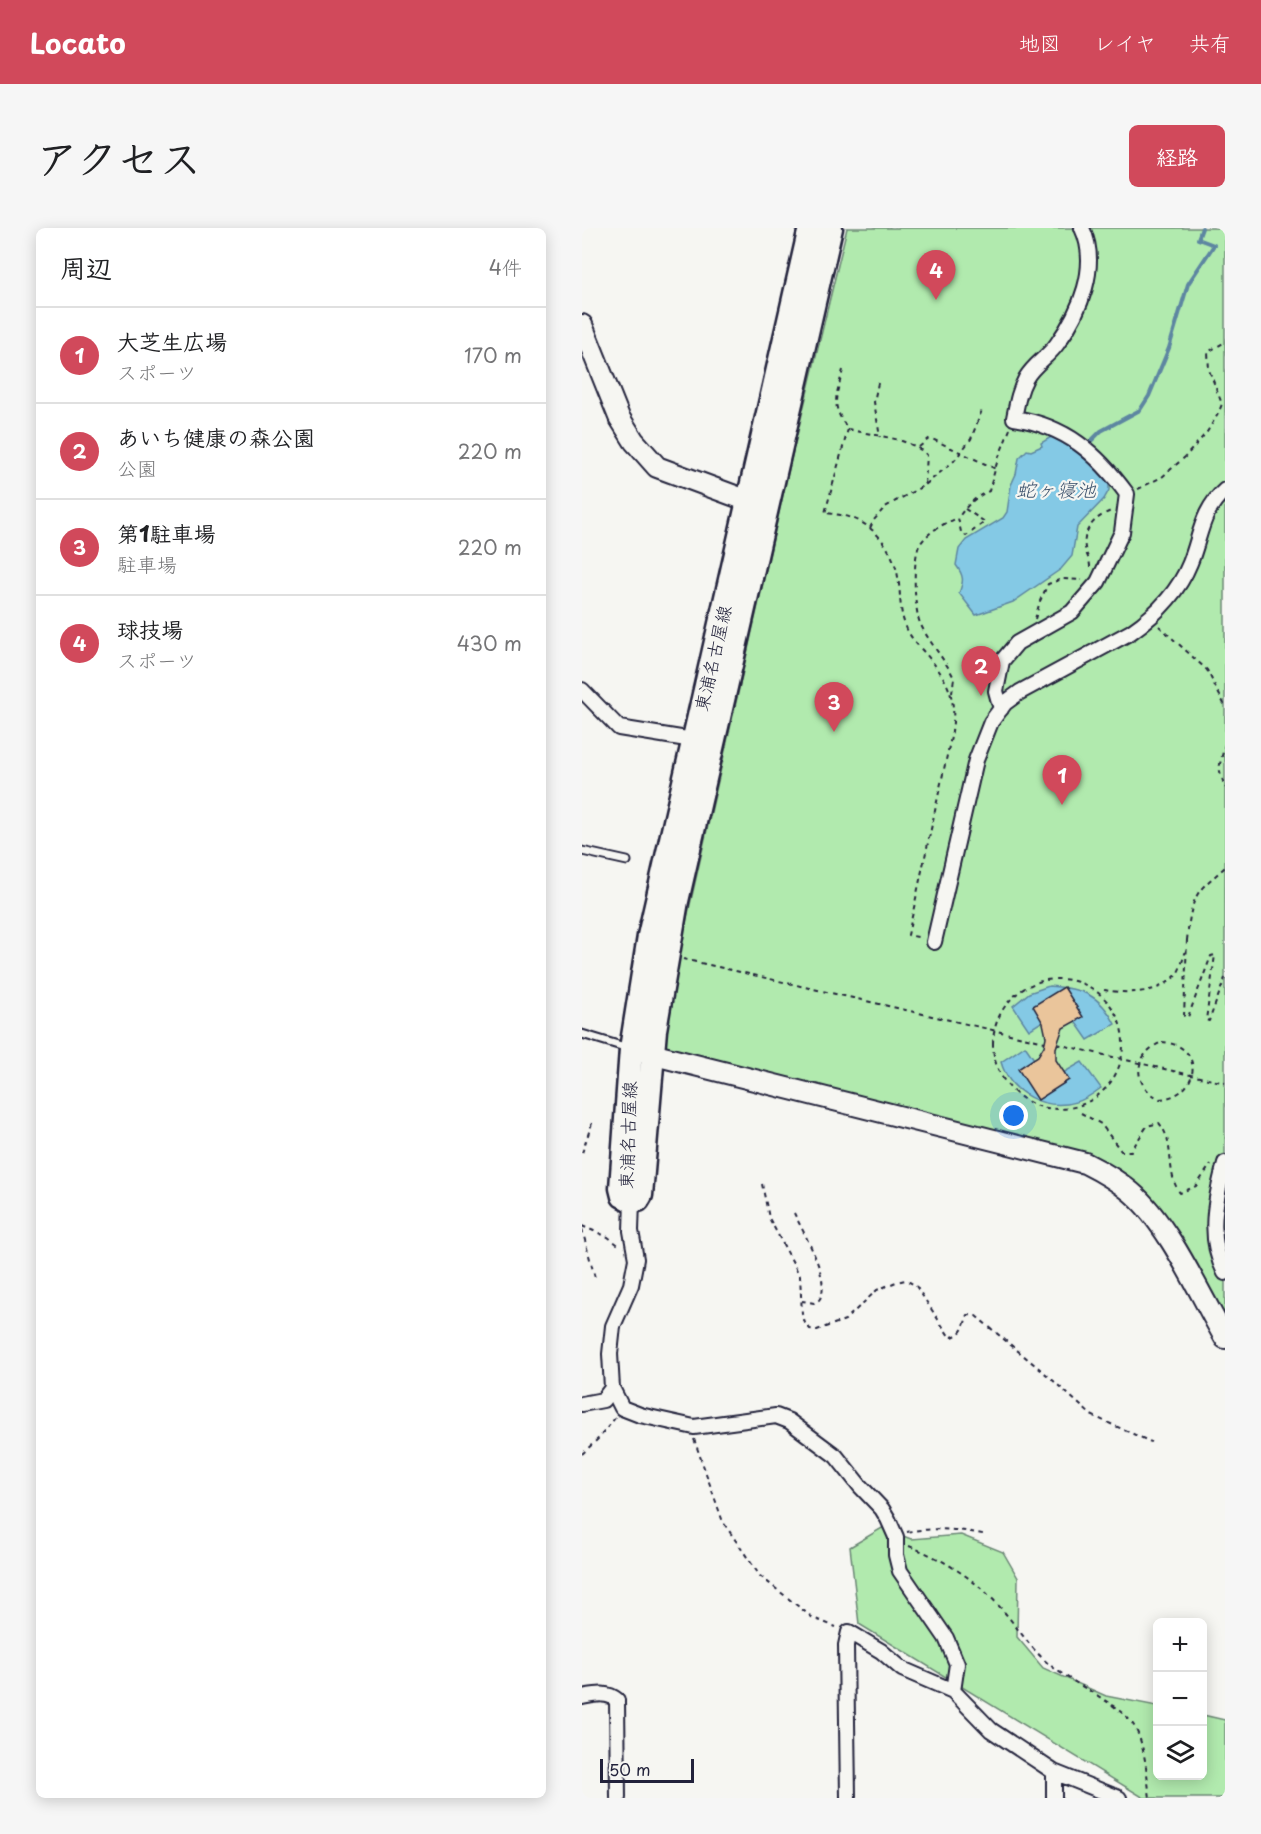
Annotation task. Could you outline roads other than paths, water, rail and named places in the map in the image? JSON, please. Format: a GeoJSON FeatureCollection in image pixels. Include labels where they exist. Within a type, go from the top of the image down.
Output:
{"type":"FeatureCollection","features":[{"type":"Feature","properties":{"kind":"main road","name":"東浦名古屋線"},"geometry":{"type":"LineString","coordinates":[[642,1052],[655,1030],[677,901],[758,504],[810,228]]}},
{"type":"Feature","properties":{"kind":"main road","name":"東浦名古屋線"},"geometry":{"type":"LineString","coordinates":[[632,1202],[623,1196],[621,1188],[642,1052],[651,924],[693,740],[831,228]]}},
{"type":"Feature","properties":{"kind":"street"},"geometry":{"type":"LineString","coordinates":[[1001,709],[996,691],[1002,661],[1017,642],[1072,612],[1098,582],[1119,541],[1126,511],[1127,494],[1104,465],[1079,442],[1048,426],[1014,417],[1019,393],[1027,376],[1056,346],[1073,317],[1086,286],[1088,241],[1082,228]]}},
{"type":"Feature","properties":{"kind":"street"},"geometry":{"type":"LineString","coordinates":[[582,325],[619,417],[634,441],[657,467],[758,504]]}},
{"type":"Feature","properties":{"kind":"street"},"geometry":{"type":"LineString","coordinates":[[934,942],[976,760],[991,722],[1001,709],[1020,692],[1131,632],[1151,618],[1176,590],[1185,575],[1203,520],[1212,504],[1225,490]]}},
{"type":"Feature","properties":{"kind":"street"},"geometry":{"type":"LineString","coordinates":[[582,690],[619,728],[693,740]]}},
{"type":"Feature","properties":{"kind":"street"},"geometry":{"type":"LineString","coordinates":[[642,1052],[1085,1163],[1108,1175],[1132,1193],[1151,1214],[1167,1236],[1225,1338]]}},
{"type":"Feature","properties":{"kind":"street"},"geometry":{"type":"LineString","coordinates":[[1220,1161],[1214,1231],[1217,1258],[1225,1274]]}},
{"type":"Feature","properties":{"kind":"street"},"geometry":{"type":"LineString","coordinates":[[632,1202],[632,1231],[636,1259],[631,1285],[613,1326],[610,1354],[612,1388],[622,1408],[640,1415],[694,1426],[776,1416],[789,1421],[836,1455],[860,1486],[882,1509],[895,1537],[900,1571],[946,1638],[957,1665],[953,1691]]}},
{"type":"Feature","properties":{"kind":"street"},"geometry":{"type":"LineString","coordinates":[[582,1404],[603,1400],[612,1388]]}},
{"type":"Feature","properties":{"kind":"street"},"geometry":{"type":"LineString","coordinates":[[848,1798],[846,1645],[849,1632],[881,1651],[902,1669],[953,1691],[992,1730],[1054,1772],[1119,1798]]}},
{"type":"Feature","properties":{"kind":"street"},"geometry":{"type":"LineString","coordinates":[[582,1696],[606,1694],[615,1697],[618,1798]]}},
{"type":"Feature","properties":{"kind":"street"},"geometry":{"type":"LineString","coordinates":[[1054,1772],[1054,1798]]}},
{"type":"Feature","properties":{"kind":"lane"},"geometry":{"type":"LineString","coordinates":[[582,851],[627,861]]}},
{"type":"Feature","properties":{"kind":"lane"},"geometry":{"type":"LineString","coordinates":[[582,1034],[642,1052]]}},
{"type":"Feature","properties":{"kind":"water","name":"蛇ヶ寝池"},"geometry":{"type":"Polygon","coordinates":[[[1051,437],[1064,440],[1076,448],[1104,476],[1109,490],[1104,499],[1077,527],[1072,556],[1061,569],[1013,602],[976,615],[959,593],[962,579],[961,572],[956,565],[959,549],[966,540],[1003,518],[1007,512],[1011,485],[1019,458],[1027,450],[1031,451],[1042,446],[1041,443],[1051,437]]]}},
{"type":"Feature","properties":{"kind":"water"},"geometry":{"type":"Polygon","coordinates":[[[1049,986],[1088,994],[1103,1006],[1115,1024],[1088,1040],[1065,1007],[1029,1030],[1013,1006],[1029,993],[1049,986]]]}},
{"type":"Feature","properties":{"kind":"water"},"geometry":{"type":"Polygon","coordinates":[[[1025,1046],[1049,1081],[1082,1062],[1101,1088],[1083,1100],[1064,1104],[1041,1102],[1030,1097],[1012,1083],[1001,1062],[1025,1046]]]}},
{"type":"Feature","properties":{"kind":"waterway"},"geometry":{"type":"LineString","coordinates":[[1087,445],[1101,431],[1140,410],[1149,396],[1169,348],[1188,284],[1214,245],[1198,239],[1202,228]]}},
{"type":"Feature","properties":{"kind":"place","name":"球技場"},"geometry":{"type":"Point","coordinates":[936,300]}},
{"type":"Feature","properties":{"kind":"place","name":"あいち健康の森公園"},"geometry":{"type":"Point","coordinates":[981,696]}},
{"type":"Feature","properties":{"kind":"place","name":"第1駐車場"},"geometry":{"type":"Point","coordinates":[834,732]}},
{"type":"Feature","properties":{"kind":"place","name":"大芝生広場"},"geometry":{"type":"Point","coordinates":[1062,805]}}]}
